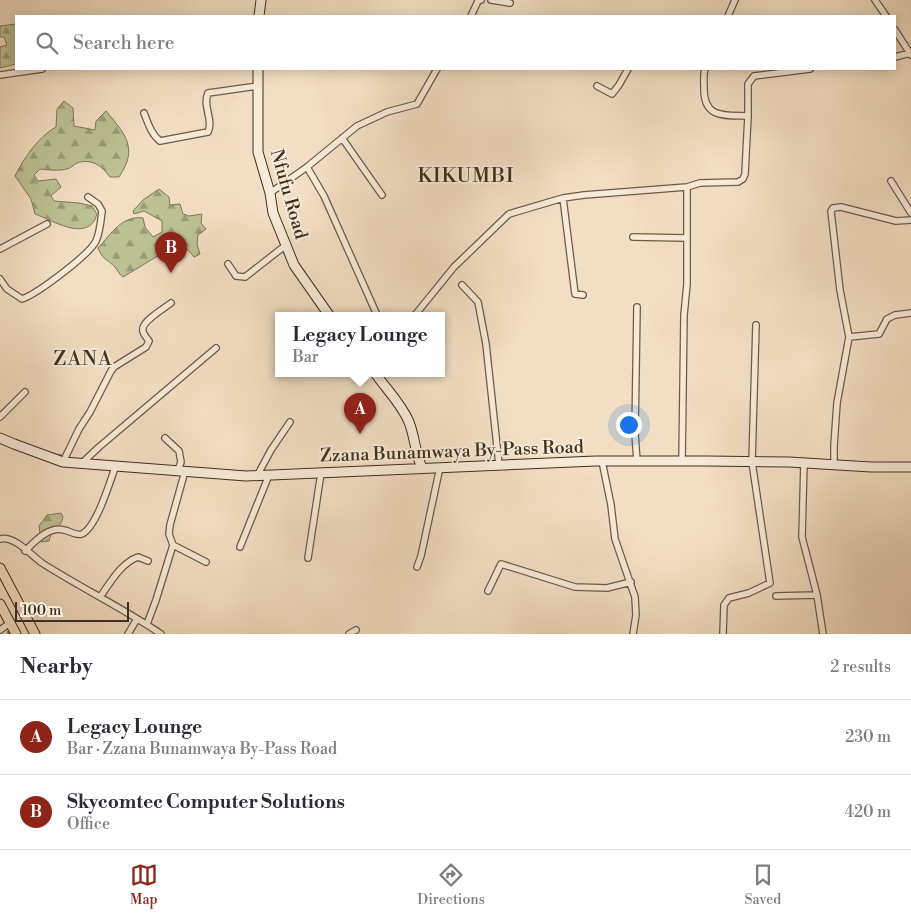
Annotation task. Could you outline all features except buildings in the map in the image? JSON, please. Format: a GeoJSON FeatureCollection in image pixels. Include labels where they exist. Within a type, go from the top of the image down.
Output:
{"type":"FeatureCollection","features":[{"type":"Feature","properties":{"kind":"main road"},"geometry":{"type":"LineString","coordinates":[[0,568],[35,634]]}},
{"type":"Feature","properties":{"kind":"main road"},"geometry":{"type":"LineString","coordinates":[[0,604],[16,634]]}},
{"type":"Feature","properties":{"kind":"street"},"geometry":{"type":"LineString","coordinates":[[260,15],[261,0]]}},
{"type":"Feature","properties":{"kind":"street"},"geometry":{"type":"LineString","coordinates":[[471,15],[478,1],[481,0]]}},
{"type":"Feature","properties":{"kind":"street"},"geometry":{"type":"LineString","coordinates":[[491,0],[510,4]]}},
{"type":"Feature","properties":{"kind":"street"},"geometry":{"type":"LineString","coordinates":[[728,15],[735,0]]}},
{"type":"Feature","properties":{"kind":"street"},"geometry":{"type":"LineString","coordinates":[[875,0],[885,15]]}},
{"type":"Feature","properties":{"kind":"street"},"geometry":{"type":"LineString","coordinates":[[896,32],[911,54],[896,57]]}},
{"type":"Feature","properties":{"kind":"street"},"geometry":{"type":"LineString","coordinates":[[0,74],[34,70]]}},
{"type":"Feature","properties":{"kind":"street","name":"Nfufu Road"},"geometry":{"type":"LineString","coordinates":[[258,70],[258,152],[270,193],[273,213],[294,265],[327,312]]}},
{"type":"Feature","properties":{"kind":"street"},"geometry":{"type":"LineString","coordinates":[[270,193],[307,167],[357,126],[387,112],[417,104],[437,70]]}},
{"type":"Feature","properties":{"kind":"street"},"geometry":{"type":"LineString","coordinates":[[597,86],[612,94],[620,85],[628,70]]}},
{"type":"Feature","properties":{"kind":"street"},"geometry":{"type":"LineString","coordinates":[[703,70],[706,105],[718,114],[748,116]]}},
{"type":"Feature","properties":{"kind":"street"},"geometry":{"type":"LineString","coordinates":[[417,312],[454,267],[509,214],[563,198],[687,187],[700,183],[738,182],[743,179],[745,174],[748,84],[754,76],[802,70]]}},
{"type":"Feature","properties":{"kind":"street"},"geometry":{"type":"LineString","coordinates":[[144,113],[152,131],[160,141],[208,132],[210,126],[206,100],[208,93],[258,86]]}},
{"type":"Feature","properties":{"kind":"street"},"geometry":{"type":"LineString","coordinates":[[342,138],[382,195]]}},
{"type":"Feature","properties":{"kind":"street"},"geometry":{"type":"LineString","coordinates":[[307,167],[324,196],[377,312]]}},
{"type":"Feature","properties":{"kind":"street"},"geometry":{"type":"LineString","coordinates":[[834,465],[837,403],[848,338],[840,290],[831,211],[833,208],[841,207],[896,220],[911,220],[911,213],[891,181]]}},
{"type":"Feature","properties":{"kind":"street"},"geometry":{"type":"LineString","coordinates":[[682,462],[684,315],[687,284],[687,187]]}},
{"type":"Feature","properties":{"kind":"street"},"geometry":{"type":"LineString","coordinates":[[0,279],[7,289],[22,299],[28,297],[52,280],[90,250],[96,241],[102,210],[98,204],[88,197]]}},
{"type":"Feature","properties":{"kind":"street"},"geometry":{"type":"LineString","coordinates":[[563,198],[573,261],[575,294],[583,295]]}},
{"type":"Feature","properties":{"kind":"street"},"geometry":{"type":"LineString","coordinates":[[0,249],[46,224]]}},
{"type":"Feature","properties":{"kind":"street"},"geometry":{"type":"LineString","coordinates":[[633,237],[686,238]]}},
{"type":"Feature","properties":{"kind":"street"},"geometry":{"type":"LineString","coordinates":[[228,264],[236,276],[245,277],[286,245]]}},
{"type":"Feature","properties":{"kind":"street"},"geometry":{"type":"LineString","coordinates":[[462,285],[478,302],[486,344],[499,465]]}},
{"type":"Feature","properties":{"kind":"street"},"geometry":{"type":"LineString","coordinates":[[64,462],[106,377],[114,367],[146,347],[149,341],[142,330],[143,326],[146,321],[171,303]]}},
{"type":"Feature","properties":{"kind":"street"},"geometry":{"type":"LineString","coordinates":[[637,307],[635,433],[637,462]]}},
{"type":"Feature","properties":{"kind":"street"},"geometry":{"type":"LineString","coordinates":[[848,338],[879,334],[887,319],[896,315],[911,313]]}},
{"type":"Feature","properties":{"kind":"street"},"geometry":{"type":"LineString","coordinates":[[722,634],[724,604],[729,598],[770,583],[752,462],[756,325]]}},
{"type":"Feature","properties":{"kind":"street"},"geometry":{"type":"LineString","coordinates":[[81,464],[106,440],[216,348]]}},
{"type":"Feature","properties":{"kind":"street"},"geometry":{"type":"LineString","coordinates":[[379,377],[409,422],[417,457],[422,468]]}},
{"type":"Feature","properties":{"kind":"street"},"geometry":{"type":"LineString","coordinates":[[0,417],[25,392]]}},
{"type":"Feature","properties":{"kind":"street"},"geometry":{"type":"LineString","coordinates":[[257,476],[270,450],[290,422]]}},
{"type":"Feature","properties":{"kind":"street","name":"Zzana Bunamwaya By-Pass Road"},"geometry":{"type":"LineString","coordinates":[[0,438],[64,462],[257,476],[440,467],[602,462],[752,462],[911,467]]}},
{"type":"Feature","properties":{"kind":"street"},"geometry":{"type":"LineString","coordinates":[[147,624],[173,545],[169,534],[170,525],[182,470],[180,451],[165,438]]}},
{"type":"Feature","properties":{"kind":"street"},"geometry":{"type":"LineString","coordinates":[[602,462],[611,505],[615,539],[635,597],[636,615],[633,634]]}},
{"type":"Feature","properties":{"kind":"street"},"geometry":{"type":"LineString","coordinates":[[804,463],[802,537],[817,595],[823,634]]}},
{"type":"Feature","properties":{"kind":"street"},"geometry":{"type":"LineString","coordinates":[[25,551],[49,531],[62,529],[78,535],[84,533],[94,522],[116,465]]}},
{"type":"Feature","properties":{"kind":"street"},"geometry":{"type":"LineString","coordinates":[[418,567],[440,467]]}},
{"type":"Feature","properties":{"kind":"street"},"geometry":{"type":"LineString","coordinates":[[308,558],[321,473]]}},
{"type":"Feature","properties":{"kind":"street"},"geometry":{"type":"LineString","coordinates":[[240,547],[268,475]]}},
{"type":"Feature","properties":{"kind":"street"},"geometry":{"type":"LineString","coordinates":[[0,540],[6,538],[11,540],[63,576],[161,634]]}},
{"type":"Feature","properties":{"kind":"street"},"geometry":{"type":"LineString","coordinates":[[173,545],[206,562]]}},
{"type":"Feature","properties":{"kind":"street"},"geometry":{"type":"LineString","coordinates":[[100,597],[114,577],[132,560],[138,558],[148,561]]}},
{"type":"Feature","properties":{"kind":"street"},"geometry":{"type":"LineString","coordinates":[[488,591],[501,564],[575,587],[607,588],[630,582]]}},
{"type":"Feature","properties":{"kind":"street"},"geometry":{"type":"LineString","coordinates":[[776,596],[817,595]]}},
{"type":"Feature","properties":{"kind":"street"},"geometry":{"type":"LineString","coordinates":[[128,634],[137,619]]}},
{"type":"Feature","properties":{"kind":"street"},"geometry":{"type":"LineString","coordinates":[[0,630],[10,623]]}},
{"type":"Feature","properties":{"kind":"street"},"geometry":{"type":"LineString","coordinates":[[349,634],[356,630]]}},
{"type":"Feature","properties":{"kind":"green space"},"geometry":{"type":"Polygon","coordinates":[[[15,24],[15,64],[0,68],[0,47],[7,45],[4,37],[0,37],[0,26],[15,24]]]}},
{"type":"Feature","properties":{"kind":"green space"},"geometry":{"type":"Polygon","coordinates":[[[64,101],[73,108],[74,126],[95,130],[96,121],[106,111],[124,134],[129,149],[125,167],[119,177],[110,177],[104,169],[92,162],[77,163],[63,170],[40,169],[34,175],[38,181],[56,179],[61,187],[51,196],[54,201],[92,206],[97,214],[93,223],[86,228],[69,228],[35,214],[31,199],[15,176],[32,148],[43,136],[56,127],[57,109],[64,101]]]}},
{"type":"Feature","properties":{"kind":"green space"},"geometry":{"type":"Polygon","coordinates":[[[159,189],[169,197],[170,205],[180,204],[183,214],[189,216],[202,214],[201,223],[206,229],[198,235],[197,244],[200,254],[194,257],[181,242],[123,277],[103,257],[98,248],[117,227],[129,219],[143,218],[145,227],[153,237],[162,232],[162,221],[144,211],[134,214],[133,211],[143,200],[159,189]]]}},
{"type":"Feature","properties":{"kind":"green space"},"geometry":{"type":"Polygon","coordinates":[[[61,513],[62,521],[49,541],[41,542],[39,526],[47,515],[61,513]]]}},
{"type":"Feature","properties":{"kind":"waterway"},"geometry":{"type":"LineString","coordinates":[[52,454],[63,456]]}},
{"type":"Feature","properties":{"kind":"place","name":"Skycomtec Computer Solutions"},"geometry":{"type":"Point","coordinates":[171,273]}},
{"type":"Feature","properties":{"kind":"place","name":"Legacy Lounge"},"geometry":{"type":"Point","coordinates":[360,434]}},
{"type":"Feature","properties":{"kind":"district","name":"KIKUMBI"},"geometry":{"type":"Point","coordinates":[466,175]}},
{"type":"Feature","properties":{"kind":"district","name":"ZANA"},"geometry":{"type":"Point","coordinates":[83,358]}}]}
